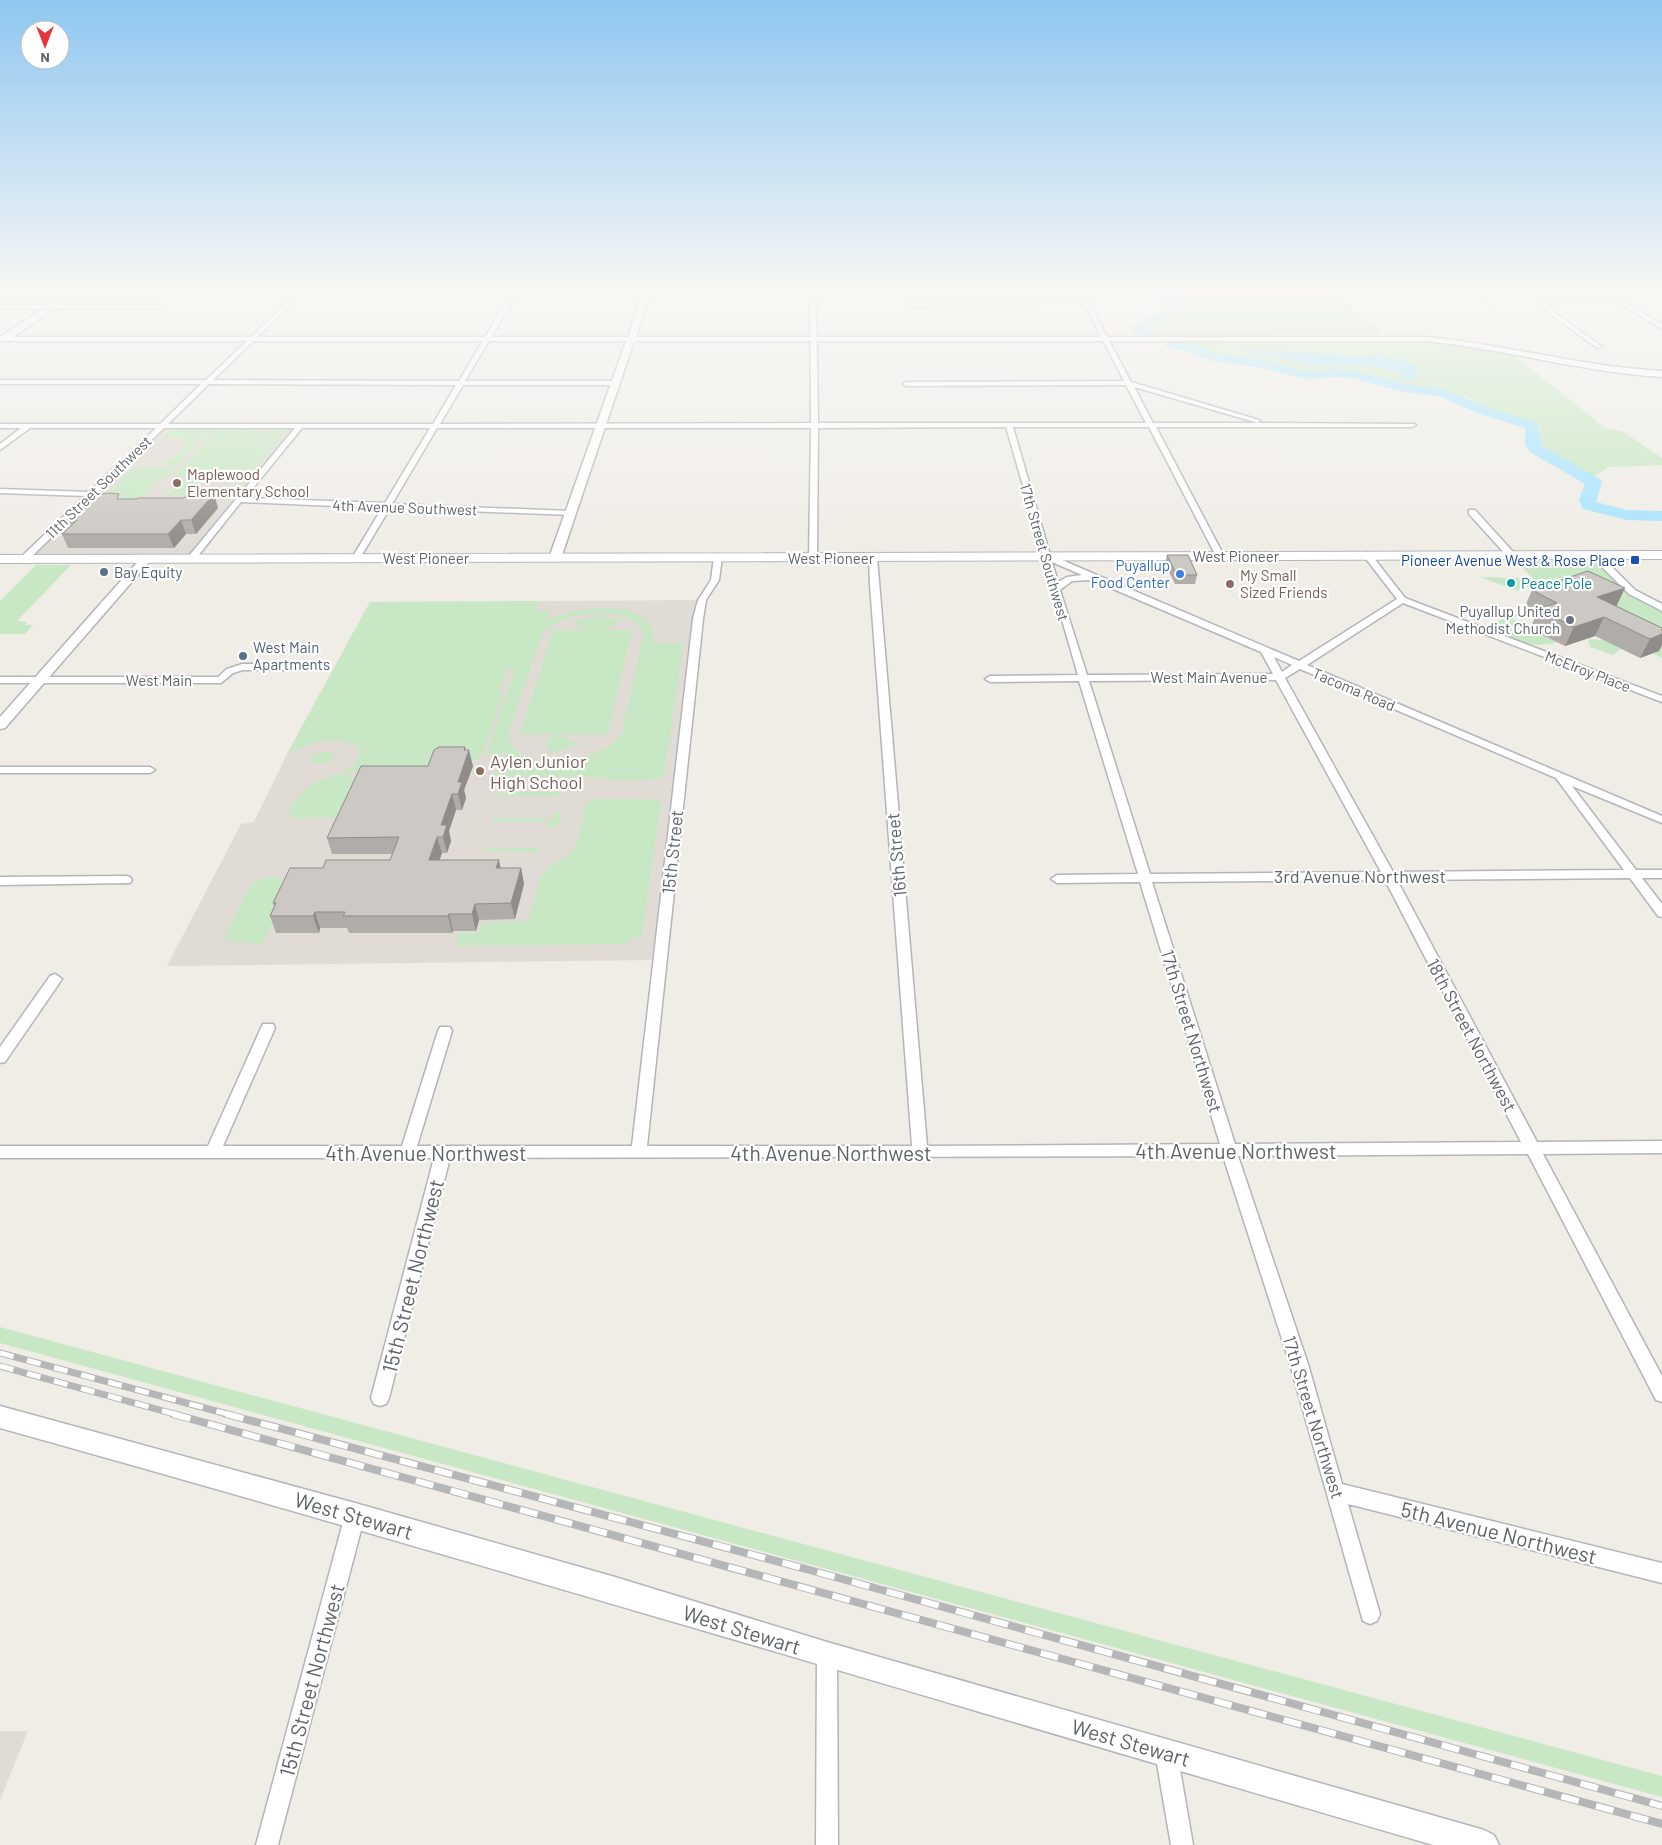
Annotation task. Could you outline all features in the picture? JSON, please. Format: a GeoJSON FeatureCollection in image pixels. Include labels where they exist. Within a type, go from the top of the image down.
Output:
{"type":"FeatureCollection","features":[{"type":"Feature","properties":{"kind":"main road","name":"West Pioneer"},"geometry":{"type":"LineString","coordinates":[[0,559],[1662,555]]}},
{"type":"Feature","properties":{"kind":"street","name":"11th Street Southwest"},"geometry":{"type":"LineString","coordinates":[[24,559],[214,376]]}},
{"type":"Feature","properties":{"kind":"street"},"geometry":{"type":"LineString","coordinates":[[356,558],[465,376]]}},
{"type":"Feature","properties":{"kind":"street"},"geometry":{"type":"LineString","coordinates":[[555,558],[617,376]]}},
{"type":"Feature","properties":{"kind":"street"},"geometry":{"type":"LineString","coordinates":[[813,376],[815,495],[813,558]]}},
{"type":"Feature","properties":{"kind":"street"},"geometry":{"type":"LineString","coordinates":[[1124,376],[1220,556]]}},
{"type":"Feature","properties":{"kind":"street"},"geometry":{"type":"LineString","coordinates":[[0,382],[615,383]]}},
{"type":"Feature","properties":{"kind":"street"},"geometry":{"type":"LineString","coordinates":[[906,384],[1128,383],[1269,425]]}},
{"type":"Feature","properties":{"kind":"street","name":"17th Street Southwest"},"geometry":{"type":"LineString","coordinates":[[1009,425],[1046,557],[1084,678]]}},
{"type":"Feature","properties":{"kind":"street"},"geometry":{"type":"LineString","coordinates":[[0,426],[1412,425]]}},
{"type":"Feature","properties":{"kind":"street"},"geometry":{"type":"LineString","coordinates":[[0,448],[28,426]]}},
{"type":"Feature","properties":{"kind":"street"},"geometry":{"type":"LineString","coordinates":[[192,559],[300,426]]}},
{"type":"Feature","properties":{"kind":"street"},"geometry":{"type":"LineString","coordinates":[[0,491],[91,494]]}},
{"type":"Feature","properties":{"kind":"street","name":"4th Avenue Southwest"},"geometry":{"type":"LineString","coordinates":[[239,500],[570,513]]}},
{"type":"Feature","properties":{"kind":"street"},"geometry":{"type":"LineString","coordinates":[[1472,512],[1511,555]]}},
{"type":"Feature","properties":{"kind":"street"},"geometry":{"type":"LineString","coordinates":[[1595,555],[1632,592],[1662,608]]}},
{"type":"Feature","properties":{"kind":"street"},"geometry":{"type":"LineString","coordinates":[[1367,556],[1402,600]]}},
{"type":"Feature","properties":{"kind":"street","name":"15th Street"},"geometry":{"type":"LineString","coordinates":[[639,1152],[699,610],[703,598],[714,582],[718,557]]}},
{"type":"Feature","properties":{"kind":"street","name":"Tacoma Road"},"geometry":{"type":"LineString","coordinates":[[1046,557],[1662,820]]}},
{"type":"Feature","properties":{"kind":"street","name":"16th Street"},"geometry":{"type":"LineString","coordinates":[[873,558],[920,1152]]}},
{"type":"Feature","properties":{"kind":"street"},"geometry":{"type":"LineString","coordinates":[[0,725],[146,559]]}},
{"type":"Feature","properties":{"kind":"street"},"geometry":{"type":"LineString","coordinates":[[1056,590],[1061,583],[1068,579],[1093,578]]}},
{"type":"Feature","properties":{"kind":"street","name":"West Main Avenue"},"geometry":{"type":"LineString","coordinates":[[990,679],[1281,677],[1402,600]]}},
{"type":"Feature","properties":{"kind":"street","name":"McElroy Place"},"geometry":{"type":"LineString","coordinates":[[1402,600],[1662,699]]}},
{"type":"Feature","properties":{"kind":"street","name":"18th Street Northwest"},"geometry":{"type":"LineString","coordinates":[[1266,652],[1389,876],[1662,1394]]}},
{"type":"Feature","properties":{"kind":"street","name":"West Main"},"geometry":{"type":"LineString","coordinates":[[0,680],[221,680],[230,671],[242,667],[314,667]]}},
{"type":"Feature","properties":{"kind":"street","name":"17th Street Northwest"},"geometry":{"type":"LineString","coordinates":[[1084,678],[1229,1150],[1299,1364],[1337,1492],[1370,1614]]}},
{"type":"Feature","properties":{"kind":"street"},"geometry":{"type":"LineString","coordinates":[[0,770],[150,770]]}},
{"type":"Feature","properties":{"kind":"street"},"geometry":{"type":"LineString","coordinates":[[1560,776],[1662,913]]}},
{"type":"Feature","properties":{"kind":"street","name":"3rd Avenue Northwest"},"geometry":{"type":"LineString","coordinates":[[1057,879],[1662,874]]}},
{"type":"Feature","properties":{"kind":"street"},"geometry":{"type":"LineString","coordinates":[[0,880],[126,880]]}},
{"type":"Feature","properties":{"kind":"street"},"geometry":{"type":"LineString","coordinates":[[0,1058],[54,979]]}},
{"type":"Feature","properties":{"kind":"street"},"geometry":{"type":"LineString","coordinates":[[213,1152],[268,1028]]}},
{"type":"Feature","properties":{"kind":"street"},"geometry":{"type":"LineString","coordinates":[[407,1154],[445,1031]]}},
{"type":"Feature","properties":{"kind":"street","name":"4th Avenue Northwest"},"geometry":{"type":"LineString","coordinates":[[0,1152],[443,1154],[1662,1147]]}},
{"type":"Feature","properties":{"kind":"street","name":"15th Street Northwest"},"geometry":{"type":"LineString","coordinates":[[380,1398],[443,1154]]}},
{"type":"Feature","properties":{"kind":"street","name":"West Stewart"},"geometry":{"type":"LineString","coordinates":[[0,1418],[355,1515],[615,1590],[827,1656],[1484,1845]]}},
{"type":"Feature","properties":{"kind":"street","name":"5th Avenue Northwest"},"geometry":{"type":"LineString","coordinates":[[1337,1492],[1662,1573]]}},
{"type":"Feature","properties":{"kind":"street","name":"15th Street Northwest"},"geometry":{"type":"LineString","coordinates":[[267,1845],[355,1515]]}},
{"type":"Feature","properties":{"kind":"street"},"geometry":{"type":"LineString","coordinates":[[827,1656],[827,1845]]}},
{"type":"Feature","properties":{"kind":"street"},"geometry":{"type":"LineString","coordinates":[[1166,1752],[1182,1845]]}},
{"type":"Feature","properties":{"kind":"shaded area","name":"Maplewood Elementary School"},"geometry":{"type":"Polygon","coordinates":[[[161,426],[300,426],[191,559],[24,559],[161,426]]]}},
{"type":"Feature","properties":{"kind":"shaded area","name":"Aylen Junior High School"},"geometry":{"type":"Polygon","coordinates":[[[702,600],[660,960],[167,966],[241,824],[254,822],[287,754],[370,602],[702,600]]]}},
{"type":"Feature","properties":{"kind":"shaded area"},"geometry":{"type":"Polygon","coordinates":[[[0,1731],[28,1731],[0,1800],[0,1731]]]}},
{"type":"Feature","properties":{"kind":"green space"},"geometry":{"type":"Polygon","coordinates":[[[1361,376],[1540,376],[1605,428],[1624,432],[1662,458],[1662,465],[1609,467],[1592,477],[1560,460],[1539,444],[1539,427],[1525,419],[1499,414],[1468,397],[1404,388],[1361,376]]]}},
{"type":"Feature","properties":{"kind":"green space"},"geometry":{"type":"Polygon","coordinates":[[[172,429],[288,430],[229,500],[224,500],[281,432],[222,431],[279,433],[249,469],[230,469],[223,477],[174,477],[214,433],[219,431],[213,433],[202,440],[178,465],[159,465],[172,460],[187,443],[181,438],[163,438],[172,429]]]}},
{"type":"Feature","properties":{"kind":"green space"},"geometry":{"type":"Polygon","coordinates":[[[134,467],[178,467],[168,477],[162,477],[145,495],[133,498],[104,497],[134,467]]]}},
{"type":"Feature","properties":{"kind":"green space"},"geometry":{"type":"Polygon","coordinates":[[[182,480],[202,480],[188,496],[167,496],[182,480]]]}},
{"type":"Feature","properties":{"kind":"green space"},"geometry":{"type":"Polygon","coordinates":[[[1517,561],[1593,561],[1628,592],[1662,610],[1662,658],[1653,654],[1660,651],[1594,619],[1568,578],[1557,578],[1558,582],[1551,583],[1550,588],[1534,580],[1517,561]]]}},
{"type":"Feature","properties":{"kind":"green space"},"geometry":{"type":"Polygon","coordinates":[[[36,565],[71,565],[17,621],[27,622],[25,625],[33,625],[25,634],[0,634],[0,601],[36,565]]]}},
{"type":"Feature","properties":{"kind":"green space"},"geometry":{"type":"Polygon","coordinates":[[[1480,577],[1518,578],[1522,583],[1518,591],[1480,577]]]}},
{"type":"Feature","properties":{"kind":"green space"},"geometry":{"type":"Polygon","coordinates":[[[539,601],[536,610],[550,610],[547,620],[559,615],[612,608],[629,611],[643,617],[652,627],[653,643],[684,643],[664,777],[649,780],[607,780],[603,777],[507,777],[504,773],[493,779],[500,758],[496,757],[497,755],[521,762],[503,751],[502,754],[486,754],[515,669],[507,670],[505,676],[507,678],[504,678],[502,683],[504,685],[501,686],[499,691],[504,692],[480,760],[436,760],[432,769],[343,772],[353,765],[359,756],[359,748],[352,742],[349,744],[333,740],[325,741],[287,754],[370,602],[539,601]],[[602,613],[571,617],[556,623],[543,633],[509,731],[512,745],[522,754],[538,759],[556,761],[576,758],[595,753],[611,745],[622,734],[643,633],[640,627],[631,619],[620,615],[602,613]]]}},
{"type":"Feature","properties":{"kind":"green space"},"geometry":{"type":"Polygon","coordinates":[[[1511,611],[1518,615],[1513,619],[1527,626],[1539,622],[1531,629],[1557,642],[1541,645],[1533,644],[1494,631],[1492,626],[1511,611]]]}},
{"type":"Feature","properties":{"kind":"green space"},"geometry":{"type":"Polygon","coordinates":[[[595,614],[602,614],[601,617],[621,620],[610,627],[597,630],[584,628],[573,621],[593,617],[595,614]]]}},
{"type":"Feature","properties":{"kind":"green space"},"geometry":{"type":"Polygon","coordinates":[[[553,630],[632,630],[608,734],[555,734],[577,743],[582,743],[582,746],[576,745],[549,754],[546,743],[554,734],[520,734],[553,630]]]}},
{"type":"Feature","properties":{"kind":"green space"},"geometry":{"type":"Polygon","coordinates":[[[1588,639],[1603,640],[1621,649],[1613,655],[1590,647],[1588,639]]]}},
{"type":"Feature","properties":{"kind":"green space"},"geometry":{"type":"Polygon","coordinates":[[[322,752],[332,753],[334,758],[324,764],[312,762],[312,756],[322,752]]]}},
{"type":"Feature","properties":{"kind":"green space"},"geometry":{"type":"Polygon","coordinates":[[[337,774],[351,774],[350,777],[358,780],[341,815],[337,815],[335,818],[290,818],[292,815],[287,815],[302,793],[320,781],[337,774]]]}},
{"type":"Feature","properties":{"kind":"green space"},"geometry":{"type":"Polygon","coordinates":[[[507,792],[556,792],[565,796],[494,796],[507,792]]]}},
{"type":"Feature","properties":{"kind":"green space"},"geometry":{"type":"Polygon","coordinates":[[[594,799],[649,799],[661,802],[642,936],[629,940],[628,944],[456,946],[460,933],[479,933],[482,923],[528,921],[541,874],[545,874],[550,867],[572,852],[579,836],[585,805],[594,799]]]}},
{"type":"Feature","properties":{"kind":"green space"},"geometry":{"type":"Polygon","coordinates":[[[557,811],[561,813],[559,825],[553,828],[548,828],[549,822],[491,822],[492,819],[552,819],[557,811]]]}},
{"type":"Feature","properties":{"kind":"green space"},"geometry":{"type":"Polygon","coordinates":[[[486,848],[541,848],[540,852],[480,850],[486,848]]]}},
{"type":"Feature","properties":{"kind":"green space"},"geometry":{"type":"Polygon","coordinates":[[[260,878],[290,878],[283,902],[263,944],[227,941],[225,935],[253,882],[258,882],[260,878]]]}},
{"type":"Feature","properties":{"kind":"green space"},"geometry":{"type":"Polygon","coordinates":[[[0,1327],[1662,1776],[1662,1797],[0,1343],[0,1327]]]}},
{"type":"Feature","properties":{"kind":"water"},"geometry":{"type":"Polygon","coordinates":[[[1403,376],[1416,376],[1415,379],[1407,381],[1403,376]]]}},
{"type":"Feature","properties":{"kind":"building"},"geometry":{"type":"Polygon","coordinates":[[[202,491],[214,494],[191,520],[181,520],[168,534],[62,534],[77,520],[66,520],[93,495],[119,494],[117,499],[184,498],[189,493],[202,491]]]}},
{"type":"Feature","properties":{"kind":"building"},"geometry":{"type":"Polygon","coordinates":[[[1167,555],[1188,555],[1197,575],[1177,575],[1167,555]]]}},
{"type":"Feature","properties":{"kind":"building"},"geometry":{"type":"Polygon","coordinates":[[[1588,571],[1625,588],[1597,597],[1662,628],[1662,634],[1650,639],[1604,617],[1574,627],[1538,609],[1557,603],[1532,590],[1588,571]]]}},
{"type":"Feature","properties":{"kind":"building","name":"Aylen Junior High School"},"geometry":{"type":"Polygon","coordinates":[[[439,747],[465,747],[464,750],[469,750],[458,782],[462,782],[458,794],[452,794],[441,825],[447,825],[443,837],[437,837],[429,860],[499,860],[496,868],[521,868],[511,903],[475,904],[472,914],[449,914],[448,916],[343,916],[345,912],[315,912],[313,916],[270,916],[276,903],[273,903],[290,868],[323,868],[326,860],[390,860],[399,837],[327,838],[361,766],[428,766],[434,750],[439,747]]]}},
{"type":"Feature","properties":{"kind":"waterway"},"geometry":{"type":"LineString","coordinates":[[1361,376],[1404,388],[1444,393],[1487,412],[1532,426],[1535,449],[1594,482],[1587,500],[1589,505],[1627,515],[1662,516]]}},
{"type":"Feature","properties":{"kind":"railway"},"geometry":{"type":"LineString","coordinates":[[0,1353],[231,1415]]}},
{"type":"Feature","properties":{"kind":"railway"},"geometry":{"type":"LineString","coordinates":[[0,1366],[178,1415]]}},
{"type":"Feature","properties":{"kind":"railway"},"geometry":{"type":"LineString","coordinates":[[173,1414],[1662,1824]]}},
{"type":"Feature","properties":{"kind":"railway"},"geometry":{"type":"LineString","coordinates":[[226,1414],[806,1569],[1662,1806]]}},
{"type":"Feature","properties":{"kind":"place","name":"Maplewood Elementary School"},"geometry":{"type":"Point","coordinates":[177,483]}},
{"type":"Feature","properties":{"kind":"place","name":"Pioneer Avenue West & Rose Place"},"geometry":{"type":"Point","coordinates":[1635,560]}},
{"type":"Feature","properties":{"kind":"place","name":"Bay Equity"},"geometry":{"type":"Point","coordinates":[104,572]}},
{"type":"Feature","properties":{"kind":"place","name":"Puyallup Food Center"},"geometry":{"type":"Point","coordinates":[1180,574]}},
{"type":"Feature","properties":{"kind":"place","name":"Peace Pole"},"geometry":{"type":"Point","coordinates":[1511,583]}},
{"type":"Feature","properties":{"kind":"place","name":"My Small Sized Friends"},"geometry":{"type":"Point","coordinates":[1230,584]}},
{"type":"Feature","properties":{"kind":"place","name":"Puyallup United Methodist Church"},"geometry":{"type":"Point","coordinates":[1570,620]}},
{"type":"Feature","properties":{"kind":"place","name":"West Main Apartments"},"geometry":{"type":"Point","coordinates":[243,656]}},
{"type":"Feature","properties":{"kind":"place","name":"Aylen Junior High School"},"geometry":{"type":"Point","coordinates":[480,771]}}]}
